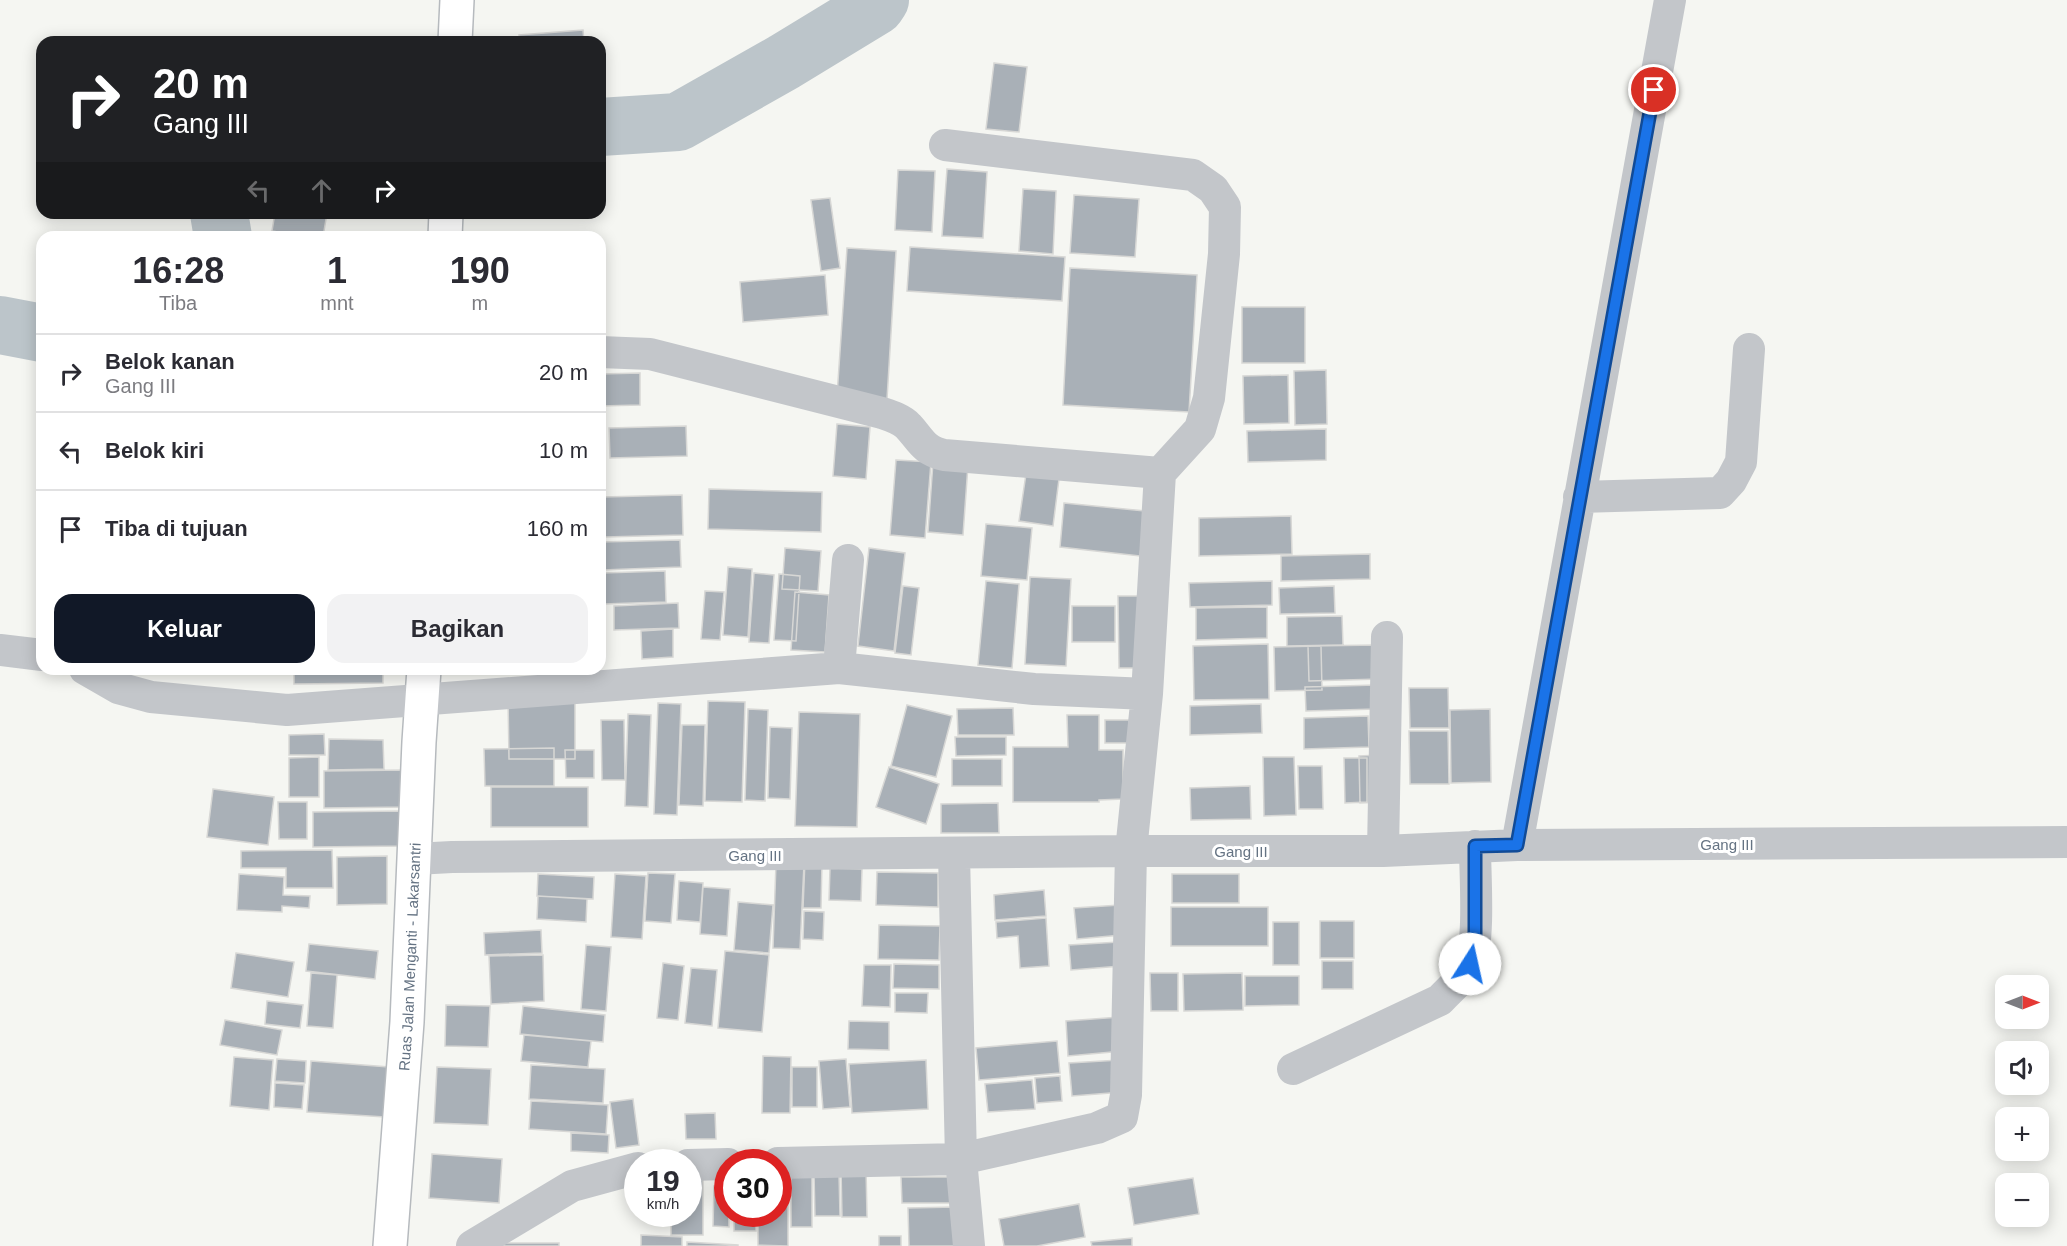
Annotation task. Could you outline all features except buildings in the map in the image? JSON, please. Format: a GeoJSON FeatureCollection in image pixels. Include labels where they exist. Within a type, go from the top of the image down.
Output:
{"type":"FeatureCollection","features":[{"type":"Feature","properties":{"kind":"main road"},"geometry":{"type":"LineString","coordinates":[[455,36],[457,0]]}},
{"type":"Feature","properties":{"kind":"main road","name":"Ruas Jalan Menganti - Lakarsantri"},"geometry":{"type":"LineString","coordinates":[[390,1246],[407,1022],[419,742],[424,684]]}},
{"type":"Feature","properties":{"kind":"street"},"geometry":{"type":"LineString","coordinates":[[1517,845],[1671,0]]}},
{"type":"Feature","properties":{"kind":"street"},"geometry":{"type":"LineString","coordinates":[[792,1163],[961,1159],[1097,1128],[1122,1117],[1126,1095],[1131,851],[1147,694],[1160,473],[1200,429],[1209,398],[1224,254],[1225,207],[1213,189],[1193,175],[945,145]]}},
{"type":"Feature","properties":{"kind":"street"},"geometry":{"type":"LineString","coordinates":[[1579,497],[1720,493],[1731,481],[1741,462],[1749,349]]}},
{"type":"Feature","properties":{"kind":"street"},"geometry":{"type":"LineString","coordinates":[[606,352],[650,354],[882,413],[907,425],[916,438],[933,453],[1160,473]]}},
{"type":"Feature","properties":{"kind":"street"},"geometry":{"type":"LineString","coordinates":[[838,668],[848,560]]}},
{"type":"Feature","properties":{"kind":"street"},"geometry":{"type":"LineString","coordinates":[[1383,851],[1386,637]]}},
{"type":"Feature","properties":{"kind":"street"},"geometry":{"type":"LineString","coordinates":[[0,650],[36,654]]}},
{"type":"Feature","properties":{"kind":"street"},"geometry":{"type":"LineString","coordinates":[[95,675],[118,688],[151,697],[287,710],[424,684],[838,668],[1034,689],[1147,694]]}},
{"type":"Feature","properties":{"kind":"street","name":"Gang III"},"geometry":{"type":"LineString","coordinates":[[415,860],[452,857],[1383,851],[1517,845],[2067,842]]}},
{"type":"Feature","properties":{"kind":"street"},"geometry":{"type":"LineString","coordinates":[[1293,1070],[1440,1000],[1457,982],[1470,964],[1475,943],[1475,846]]}},
{"type":"Feature","properties":{"kind":"street"},"geometry":{"type":"LineString","coordinates":[[954,854],[961,1159],[969,1246]]}},
{"type":"Feature","properties":{"kind":"street"},"geometry":{"type":"LineString","coordinates":[[472,1246],[572,1186],[624,1172]]}},
{"type":"Feature","properties":{"kind":"waterway"},"geometry":{"type":"LineString","coordinates":[[606,127],[678,122],[784,62],[876,6],[880,0]]}},
{"type":"Feature","properties":{"kind":"waterway"},"geometry":{"type":"LineString","coordinates":[[220,219],[222,231]]}},
{"type":"Feature","properties":{"kind":"waterway"},"geometry":{"type":"LineString","coordinates":[[0,325],[36,332]]}},
{"type":"Feature","properties":{"kind":"route"},"geometry":{"type":"LineString","coordinates":[[1470,964],[1475,943],[1475,846],[1517,845],[1654,90]]}}]}
